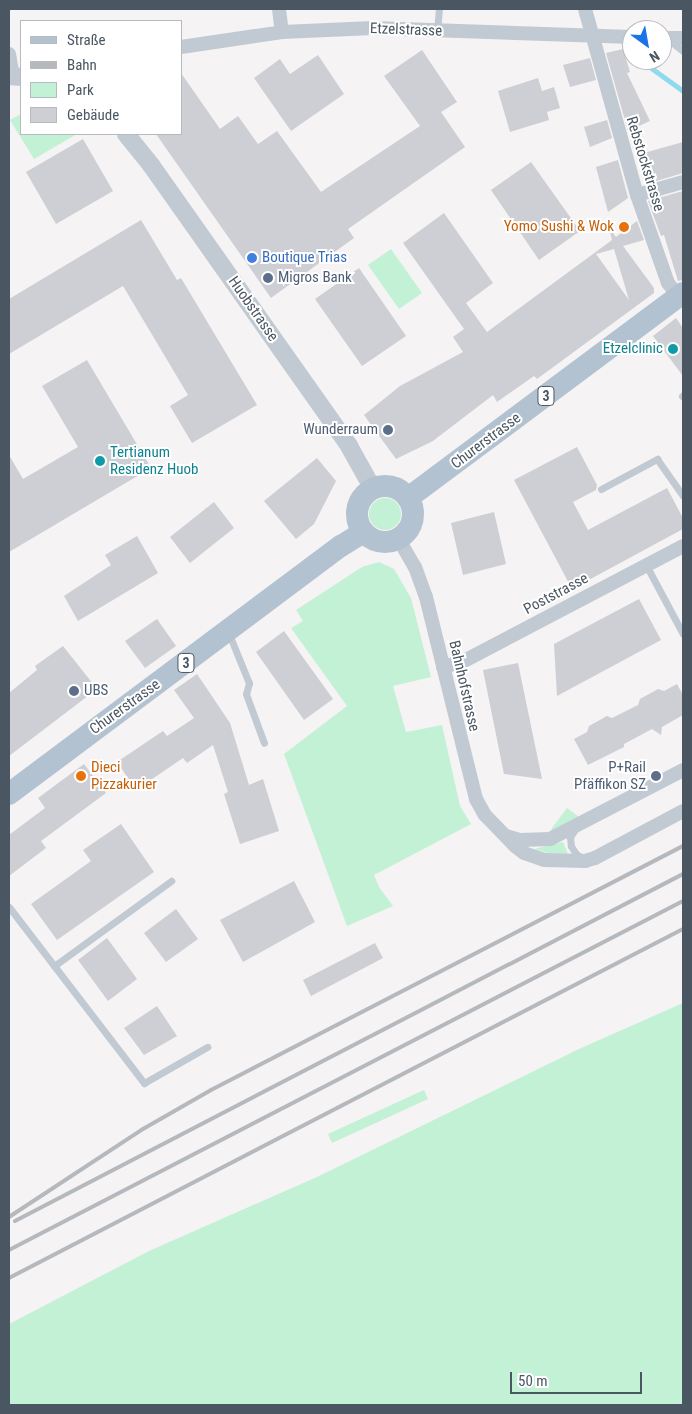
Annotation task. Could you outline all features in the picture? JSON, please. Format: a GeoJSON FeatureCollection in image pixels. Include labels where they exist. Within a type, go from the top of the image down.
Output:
{"type":"FeatureCollection","features":[{"type":"Feature","properties":{"kind":"main road","name":"Churerstrasse"},"geometry":{"type":"LineString","coordinates":[[408,498],[681,295]]}},
{"type":"Feature","properties":{"kind":"main road"},"geometry":{"type":"LineString","coordinates":[[392,487],[408,498],[412,508],[412,518],[406,532],[398,538],[382,542],[372,539],[363,532],[357,521],[357,508],[363,497],[373,489],[392,487]]}},
{"type":"Feature","properties":{"kind":"main road","name":"Churerstrasse"},"geometry":{"type":"LineString","coordinates":[[9,794],[341,546],[363,532]]}},
{"type":"Feature","properties":{"kind":"street"},"geometry":{"type":"LineString","coordinates":[[279,9],[282,32]]}},
{"type":"Feature","properties":{"kind":"street","name":"Rebstockstrasse"},"geometry":{"type":"LineString","coordinates":[[585,9],[591,37],[637,195],[668,283],[681,295]]}},
{"type":"Feature","properties":{"kind":"street","name":"Etzelstrasse"},"geometry":{"type":"LineString","coordinates":[[182,47],[282,32],[373,28],[622,37]]}},
{"type":"Feature","properties":{"kind":"street"},"geometry":{"type":"LineString","coordinates":[[9,54],[14,76]]}},
{"type":"Feature","properties":{"kind":"street","name":"Huobstrasse"},"geometry":{"type":"LineString","coordinates":[[127,135],[151,165],[349,446],[373,489]]}},
{"type":"Feature","properties":{"kind":"street"},"geometry":{"type":"LineString","coordinates":[[637,195],[683,182]]}},
{"type":"Feature","properties":{"kind":"street","name":"Bahnhofstrasse"},"geometry":{"type":"LineString","coordinates":[[398,538],[419,575],[476,799],[485,815],[506,836],[524,853],[539,858],[571,862],[595,858],[683,811]]}},
{"type":"Feature","properties":{"kind":"street","name":"Poststrasse"},"geometry":{"type":"LineString","coordinates":[[443,667],[464,661],[683,546]]}},
{"type":"Feature","properties":{"kind":"street"},"geometry":{"type":"LineString","coordinates":[[506,836],[520,840],[550,839],[683,770]]}},
{"type":"Feature","properties":{"kind":"lane"},"geometry":{"type":"LineString","coordinates":[[437,31],[439,9]]}},
{"type":"Feature","properties":{"kind":"lane"},"geometry":{"type":"LineString","coordinates":[[672,43],[683,51]]}},
{"type":"Feature","properties":{"kind":"lane"},"geometry":{"type":"LineString","coordinates":[[601,489],[656,459],[683,496]]}},
{"type":"Feature","properties":{"kind":"lane"},"geometry":{"type":"LineString","coordinates":[[646,565],[683,634]]}},
{"type":"Feature","properties":{"kind":"lane"},"geometry":{"type":"LineString","coordinates":[[228,632],[249,683],[246,694],[264,743]]}},
{"type":"Feature","properties":{"kind":"lane"},"geometry":{"type":"LineString","coordinates":[[582,823],[573,832],[571,846],[579,856],[595,858]]}},
{"type":"Feature","properties":{"kind":"lane"},"geometry":{"type":"LineString","coordinates":[[54,966],[171,882]]}},
{"type":"Feature","properties":{"kind":"lane"},"geometry":{"type":"LineString","coordinates":[[9,907],[144,1083],[207,1047]]}},
{"type":"Feature","properties":{"kind":"green space"},"geometry":{"type":"Polygon","coordinates":[[[20,115],[20,135],[75,135],[34,159],[10,120],[20,115]]]}},
{"type":"Feature","properties":{"kind":"green space"},"geometry":{"type":"Polygon","coordinates":[[[391,249],[422,293],[399,309],[368,265],[391,249]]]}},
{"type":"Feature","properties":{"kind":"green space"},"geometry":{"type":"Polygon","coordinates":[[[385,498],[396,503],[401,514],[396,525],[385,530],[374,525],[369,514],[374,503],[385,498]]]}},
{"type":"Feature","properties":{"kind":"green space"},"geometry":{"type":"Polygon","coordinates":[[[379,562],[394,569],[411,598],[431,677],[393,686],[406,732],[442,725],[460,806],[471,824],[374,875],[379,887],[393,906],[347,926],[284,754],[347,706],[291,628],[303,621],[296,610],[362,567],[379,562]]]}},
{"type":"Feature","properties":{"kind":"green space"},"geometry":{"type":"Polygon","coordinates":[[[567,808],[579,817],[551,831],[552,828],[567,808]]]}},
{"type":"Feature","properties":{"kind":"green space"},"geometry":{"type":"Polygon","coordinates":[[[563,842],[568,854],[548,853],[534,849],[563,842]]]}},
{"type":"Feature","properties":{"kind":"green space"},"geometry":{"type":"Polygon","coordinates":[[[683,1003],[683,1405],[9,1405],[9,1324],[149,1251],[317,1177],[579,1049],[683,1003]]]}},
{"type":"Feature","properties":{"kind":"green space"},"geometry":{"type":"Polygon","coordinates":[[[424,1090],[428,1099],[332,1143],[328,1134],[424,1090]]]}},
{"type":"Feature","properties":{"kind":"building"},"geometry":{"type":"Polygon","coordinates":[[[622,49],[622,70],[629,70],[630,72],[627,73],[650,121],[628,131],[606,53],[622,49]]]}},
{"type":"Feature","properties":{"kind":"building"},"geometry":{"type":"Polygon","coordinates":[[[422,50],[457,102],[441,112],[465,147],[348,229],[354,238],[271,298],[157,135],[182,135],[182,74],[220,129],[238,116],[258,144],[277,131],[321,192],[420,126],[384,76],[422,50]]]}},
{"type":"Feature","properties":{"kind":"building"},"geometry":{"type":"Polygon","coordinates":[[[318,55],[344,94],[291,131],[254,78],[280,59],[290,74],[318,55]]]}},
{"type":"Feature","properties":{"kind":"building"},"geometry":{"type":"Polygon","coordinates":[[[590,58],[596,80],[570,87],[563,65],[590,58]]]}},
{"type":"Feature","properties":{"kind":"building"},"geometry":{"type":"Polygon","coordinates":[[[538,78],[542,91],[554,87],[560,108],[547,112],[549,120],[510,132],[498,91],[538,78]]]}},
{"type":"Feature","properties":{"kind":"building"},"geometry":{"type":"Polygon","coordinates":[[[607,120],[612,138],[590,147],[584,127],[607,120]]]}},
{"type":"Feature","properties":{"kind":"building"},"geometry":{"type":"Polygon","coordinates":[[[83,139],[113,191],[56,224],[26,172],[83,139]]]}},
{"type":"Feature","properties":{"kind":"building"},"geometry":{"type":"Polygon","coordinates":[[[683,142],[683,173],[653,182],[644,153],[683,142]]]}},
{"type":"Feature","properties":{"kind":"building"},"geometry":{"type":"Polygon","coordinates":[[[618,160],[628,198],[608,212],[596,167],[618,160]]]}},
{"type":"Feature","properties":{"kind":"building"},"geometry":{"type":"Polygon","coordinates":[[[531,162],[580,231],[539,260],[491,190],[531,162]]]}},
{"type":"Feature","properties":{"kind":"building"},"geometry":{"type":"Polygon","coordinates":[[[683,191],[683,280],[678,281],[664,235],[661,236],[648,201],[683,191]]]}},
{"type":"Feature","properties":{"kind":"building"},"geometry":{"type":"Polygon","coordinates":[[[444,213],[493,283],[466,303],[487,332],[612,240],[609,228],[616,237],[637,221],[644,240],[623,246],[654,288],[654,293],[537,379],[534,376],[497,402],[493,395],[433,441],[396,459],[364,415],[400,386],[463,352],[453,337],[464,329],[403,243],[444,213]],[[614,249],[596,254],[629,300],[614,249]]]}},
{"type":"Feature","properties":{"kind":"building"},"geometry":{"type":"Polygon","coordinates":[[[141,220],[177,280],[181,278],[257,405],[192,443],[170,406],[188,395],[123,286],[9,354],[9,299],[141,220]]]}},
{"type":"Feature","properties":{"kind":"building"},"geometry":{"type":"Polygon","coordinates":[[[359,268],[406,336],[362,366],[315,299],[359,268]]]}},
{"type":"Feature","properties":{"kind":"building","name":"Etzelclinic"},"geometry":{"type":"Polygon","coordinates":[[[676,318],[683,328],[683,376],[653,336],[676,318]]]}},
{"type":"Feature","properties":{"kind":"building","name":"Tertianum Residenz Huob"},"geometry":{"type":"Polygon","coordinates":[[[87,360],[151,468],[9,552],[9,455],[23,479],[78,447],[42,386],[87,360]]]}},
{"type":"Feature","properties":{"kind":"building"},"geometry":{"type":"Polygon","coordinates":[[[577,447],[597,485],[596,490],[573,502],[588,530],[667,488],[683,518],[683,529],[572,589],[514,480],[577,447]]]}},
{"type":"Feature","properties":{"kind":"building"},"geometry":{"type":"Polygon","coordinates":[[[317,458],[336,481],[314,524],[296,539],[264,501],[317,458]]]}},
{"type":"Feature","properties":{"kind":"building"},"geometry":{"type":"Polygon","coordinates":[[[214,502],[234,528],[190,563],[170,537],[214,502]]]}},
{"type":"Feature","properties":{"kind":"building"},"geometry":{"type":"Polygon","coordinates":[[[494,512],[506,564],[463,575],[451,523],[494,512]]]}},
{"type":"Feature","properties":{"kind":"building"},"geometry":{"type":"Polygon","coordinates":[[[137,536],[158,573],[78,621],[64,596],[111,565],[105,555],[137,536]]]}},
{"type":"Feature","properties":{"kind":"building"},"geometry":{"type":"Polygon","coordinates":[[[639,599],[661,640],[557,696],[554,644],[639,599]]]}},
{"type":"Feature","properties":{"kind":"building"},"geometry":{"type":"Polygon","coordinates":[[[157,619],[176,646],[145,668],[125,641],[157,619]]]}},
{"type":"Feature","properties":{"kind":"building"},"geometry":{"type":"Polygon","coordinates":[[[284,631],[333,699],[304,720],[256,652],[284,631]]]}},
{"type":"Feature","properties":{"kind":"building"},"geometry":{"type":"Polygon","coordinates":[[[63,646],[97,689],[9,756],[9,693],[37,670],[35,666],[63,646]]]}},
{"type":"Feature","properties":{"kind":"building"},"geometry":{"type":"Polygon","coordinates":[[[518,663],[542,779],[504,774],[483,670],[518,663]]]}},
{"type":"Feature","properties":{"kind":"building"},"geometry":{"type":"Polygon","coordinates":[[[197,674],[230,723],[249,785],[263,779],[279,831],[240,844],[224,794],[228,792],[213,745],[187,763],[183,758],[136,790],[117,762],[163,731],[167,736],[194,718],[174,690],[197,674]]]}},
{"type":"Feature","properties":{"kind":"building"},"geometry":{"type":"Polygon","coordinates":[[[677,684],[683,695],[683,715],[662,727],[661,735],[652,729],[624,744],[624,747],[588,765],[574,739],[587,732],[589,726],[607,716],[612,718],[638,705],[640,699],[658,689],[664,691],[677,684]]]}},
{"type":"Feature","properties":{"kind":"building"},"geometry":{"type":"Polygon","coordinates":[[[84,764],[106,793],[41,841],[46,848],[9,876],[9,835],[45,808],[38,798],[84,764]]]}},
{"type":"Feature","properties":{"kind":"building"},"geometry":{"type":"Polygon","coordinates":[[[121,824],[154,872],[57,940],[31,904],[91,861],[83,850],[121,824]]]}},
{"type":"Feature","properties":{"kind":"building"},"geometry":{"type":"Polygon","coordinates":[[[294,881],[315,922],[243,962],[220,920],[294,881]]]}},
{"type":"Feature","properties":{"kind":"building"},"geometry":{"type":"Polygon","coordinates":[[[176,909],[198,939],[166,962],[144,933],[176,909]]]}},
{"type":"Feature","properties":{"kind":"building"},"geometry":{"type":"Polygon","coordinates":[[[107,938],[137,979],[108,1001],[78,960],[107,938]]]}},
{"type":"Feature","properties":{"kind":"building"},"geometry":{"type":"Polygon","coordinates":[[[375,943],[383,958],[311,996],[303,980],[375,943]]]}},
{"type":"Feature","properties":{"kind":"building"},"geometry":{"type":"Polygon","coordinates":[[[157,1006],[177,1036],[144,1055],[124,1028],[157,1006]]]}},
{"type":"Feature","properties":{"kind":"waterway"},"geometry":{"type":"LineString","coordinates":[[654,70],[683,91]]}},
{"type":"Feature","properties":{"kind":"railway"},"geometry":{"type":"LineString","coordinates":[[9,1217],[143,1129],[211,1090],[683,846]]}},
{"type":"Feature","properties":{"kind":"railway"},"geometry":{"type":"LineString","coordinates":[[15,1221],[683,874]]}},
{"type":"Feature","properties":{"kind":"railway"},"geometry":{"type":"LineString","coordinates":[[9,1250],[683,901]]}},
{"type":"Feature","properties":{"kind":"railway"},"geometry":{"type":"LineString","coordinates":[[9,1278],[683,929]]}},
{"type":"Feature","properties":{"kind":"place","name":"Yomo Sushi & Wok"},"geometry":{"type":"Point","coordinates":[624,227]}},
{"type":"Feature","properties":{"kind":"place","name":"Boutique Trias"},"geometry":{"type":"Point","coordinates":[252,258]}},
{"type":"Feature","properties":{"kind":"place","name":"Migros Bank"},"geometry":{"type":"Point","coordinates":[268,278]}},
{"type":"Feature","properties":{"kind":"place","name":"Etzelclinic"},"geometry":{"type":"Point","coordinates":[673,349]}},
{"type":"Feature","properties":{"kind":"place","name":"Wunderraum"},"geometry":{"type":"Point","coordinates":[388,430]}},
{"type":"Feature","properties":{"kind":"place","name":"Tertianum Residenz Huob"},"geometry":{"type":"Point","coordinates":[100,461]}},
{"type":"Feature","properties":{"kind":"place","name":"UBS"},"geometry":{"type":"Point","coordinates":[74,691]}},
{"type":"Feature","properties":{"kind":"place","name":"Dieci Pizzakurier"},"geometry":{"type":"Point","coordinates":[81,776]}},
{"type":"Feature","properties":{"kind":"place","name":"P+Rail Pfäffikon SZ"},"geometry":{"type":"Point","coordinates":[656,776]}}]}
